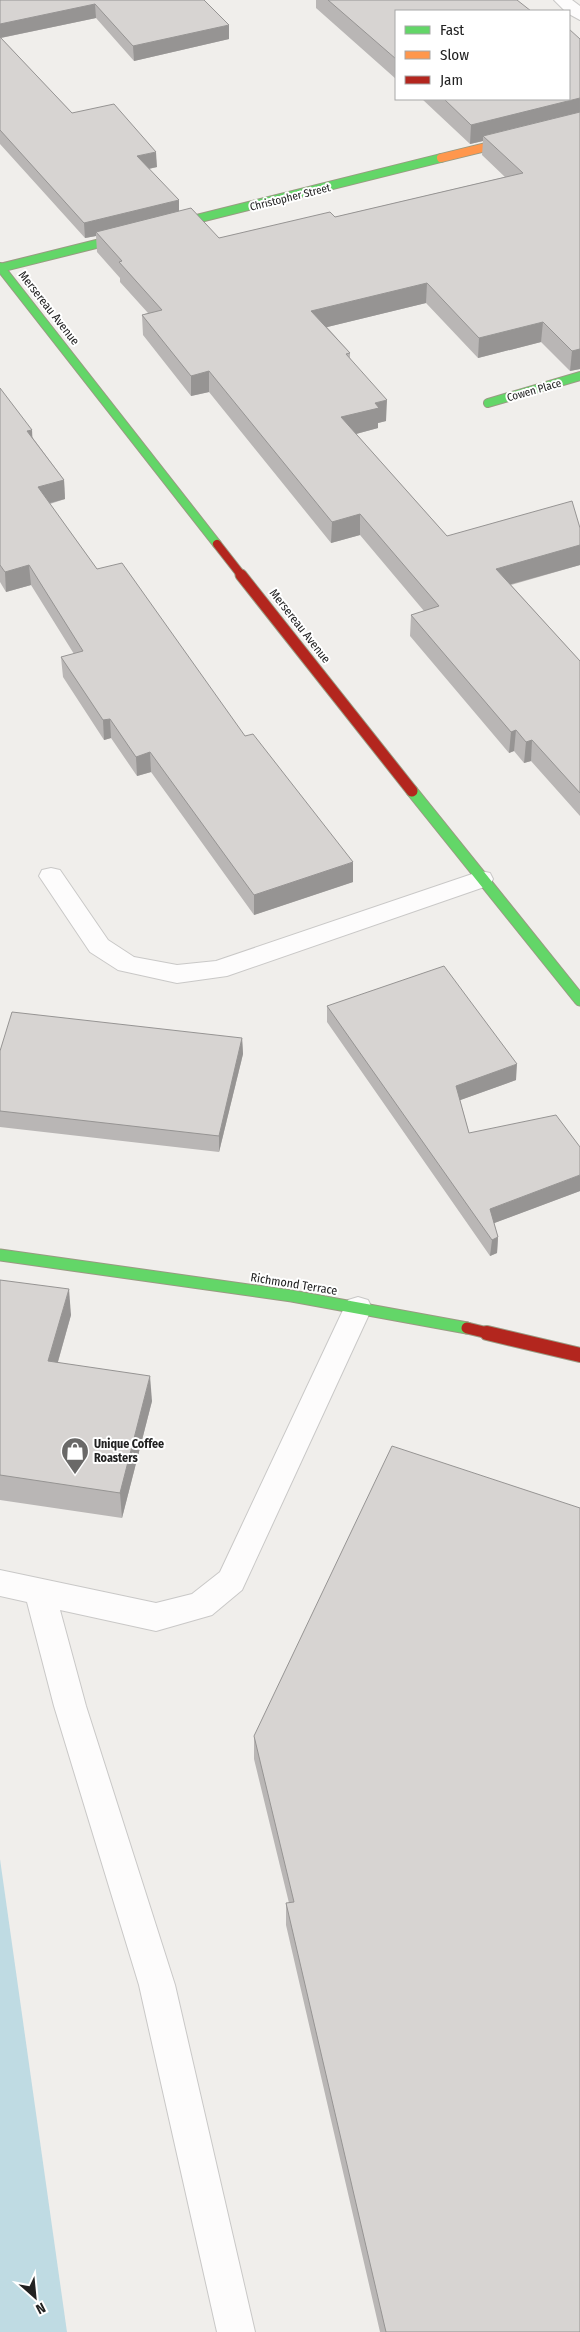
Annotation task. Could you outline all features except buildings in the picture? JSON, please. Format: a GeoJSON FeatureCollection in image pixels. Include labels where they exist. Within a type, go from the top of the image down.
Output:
{"type":"FeatureCollection","features":[{"type":"Feature","properties":{"kind":"street"},"geometry":{"type":"LineString","coordinates":[[562,0],[580,15]]}},
{"type":"Feature","properties":{"kind":"street","name":"Christopher Street"},"geometry":{"type":"LineString","coordinates":[[0,268],[580,124]]}},
{"type":"Feature","properties":{"kind":"street","name":"Mersereau Avenue"},"geometry":{"type":"LineString","coordinates":[[0,268],[482,879],[580,1000]]}},
{"type":"Feature","properties":{"kind":"street","name":"Cowen Place"},"geometry":{"type":"LineString","coordinates":[[488,403],[580,376]]}},
{"type":"Feature","properties":{"kind":"street"},"geometry":{"type":"LineString","coordinates":[[50,876],[99,946],[127,964],[178,974],[218,970],[482,879]]}},
{"type":"Feature","properties":{"kind":"street","name":"Richmond Terrace"},"geometry":{"type":"LineString","coordinates":[[0,1255],[358,1308],[466,1328],[580,1355]]}},
{"type":"Feature","properties":{"kind":"street"},"geometry":{"type":"LineString","coordinates":[[0,1583],[156,1617],[201,1605],[231,1582],[358,1308]]}},
{"type":"Feature","properties":{"kind":"street"},"geometry":{"type":"LineString","coordinates":[[40,1592],[70,1706],[157,1985],[236,2332]]}},
{"type":"Feature","properties":{"kind":"water"},"geometry":{"type":"Polygon","coordinates":[[[0,1859],[67,2332],[0,2332],[0,1859]]]}},
{"type":"Feature","properties":{"kind":"traffic: fast"},"geometry":{"type":"LineString","coordinates":[[0,268],[441,158]]}},
{"type":"Feature","properties":{"kind":"traffic: fast"},"geometry":{"type":"LineString","coordinates":[[0,267],[217,544]]}},
{"type":"Feature","properties":{"kind":"traffic: fast"},"geometry":{"type":"LineString","coordinates":[[488,403],[580,376]]}},
{"type":"Feature","properties":{"kind":"traffic: fast"},"geometry":{"type":"LineString","coordinates":[[412,791],[580,1000]]}},
{"type":"Feature","properties":{"kind":"traffic: fast"},"geometry":{"type":"LineString","coordinates":[[0,1255],[292,1296],[467,1328]]}},
{"type":"Feature","properties":{"kind":"traffic: slow"},"geometry":{"type":"LineString","coordinates":[[441,158],[580,124]]}},
{"type":"Feature","properties":{"kind":"traffic: jam"},"geometry":{"type":"LineString","coordinates":[[217,544],[412,791]]}},
{"type":"Feature","properties":{"kind":"traffic: jam"},"geometry":{"type":"LineString","coordinates":[[467,1328],[580,1355]]}},
{"type":"Feature","properties":{"kind":"place","name":"Unique Coffee Roasters"},"geometry":{"type":"Point","coordinates":[75,1475]}}]}
